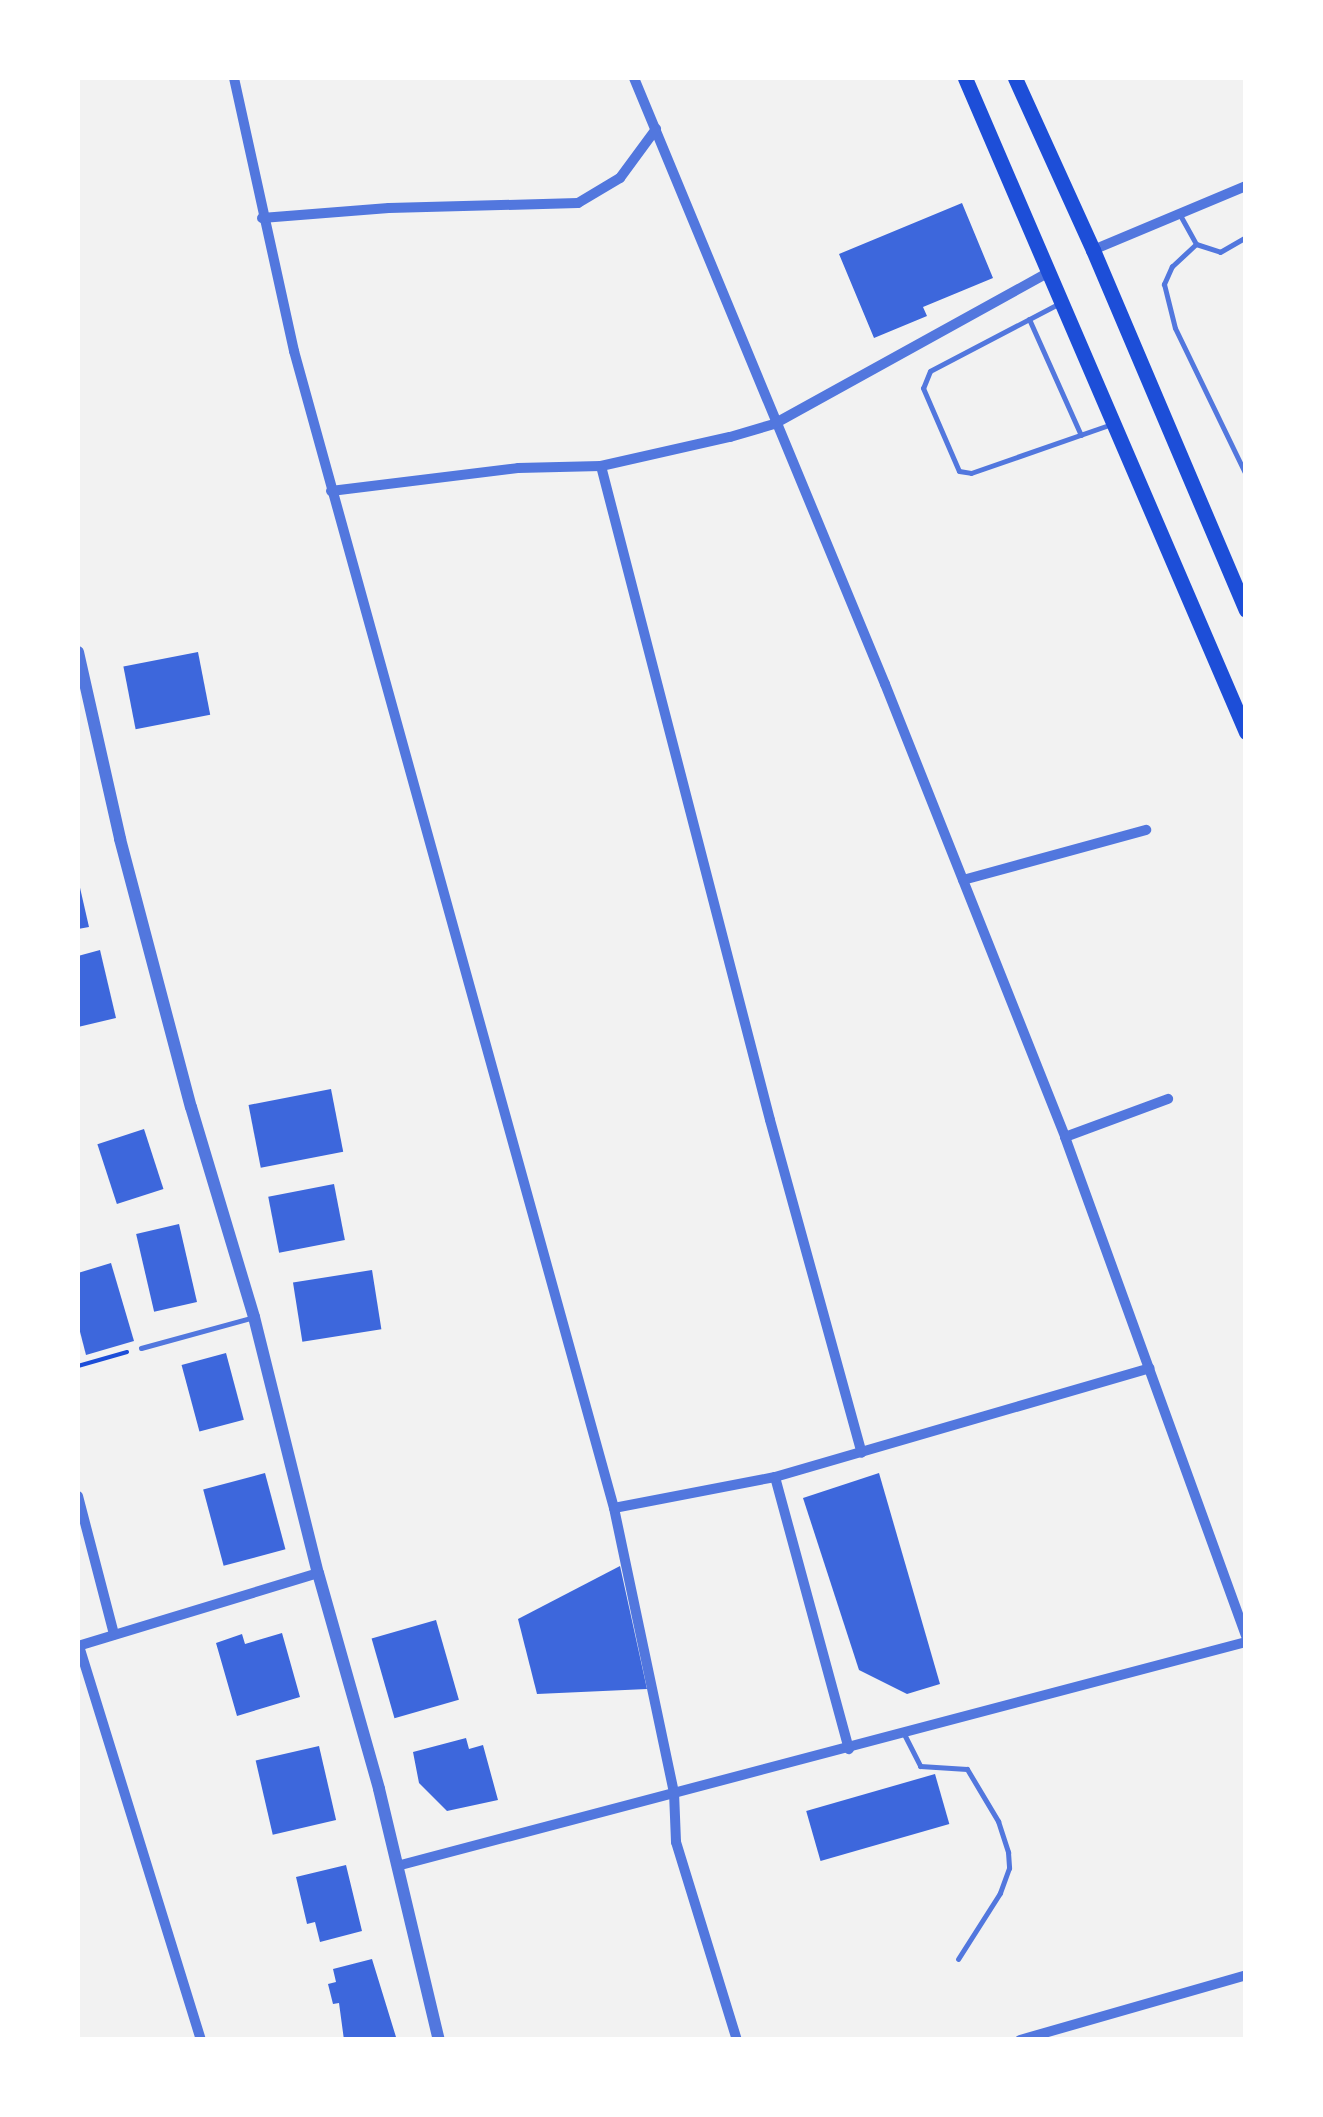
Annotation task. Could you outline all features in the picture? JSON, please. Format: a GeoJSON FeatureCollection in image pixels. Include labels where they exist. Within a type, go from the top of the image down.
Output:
{"type":"FeatureCollection","features":[{"type":"Feature","properties":{"kind":"main road"},"geometry":{"type":"LineString","coordinates":[[964,78],[1246,732]]}},
{"type":"Feature","properties":{"kind":"main road"},"geometry":{"type":"LineString","coordinates":[[1014,78],[1093,250],[1246,610]]}},
{"type":"Feature","properties":{"kind":"street"},"geometry":{"type":"LineString","coordinates":[[234,78],[262,218],[331,491],[614,1508],[674,1792],[681,1861],[737,2040]]}},
{"type":"Feature","properties":{"kind":"street"},"geometry":{"type":"LineString","coordinates":[[397,1866],[849,1749],[1246,1639],[1065,1137],[634,78]]}},
{"type":"Feature","properties":{"kind":"street"},"geometry":{"type":"LineString","coordinates":[[262,218],[389,208],[578,203],[620,178],[656,130]]}},
{"type":"Feature","properties":{"kind":"street"},"geometry":{"type":"LineString","coordinates":[[1093,250],[1246,186]]}},
{"type":"Feature","properties":{"kind":"street"},"geometry":{"type":"LineString","coordinates":[[331,491],[518,468],[601,466],[774,424],[1048,274]]}},
{"type":"Feature","properties":{"kind":"street"},"geometry":{"type":"LineString","coordinates":[[601,466],[770,1120],[862,1453]]}},
{"type":"Feature","properties":{"kind":"street"},"geometry":{"type":"LineString","coordinates":[[78,652],[125,858],[191,1106],[254,1317],[439,2040]]}},
{"type":"Feature","properties":{"kind":"street"},"geometry":{"type":"LineString","coordinates":[[963,880],[1146,830]]}},
{"type":"Feature","properties":{"kind":"street"},"geometry":{"type":"LineString","coordinates":[[1065,1137],[1168,1099]]}},
{"type":"Feature","properties":{"kind":"street"},"geometry":{"type":"LineString","coordinates":[[614,1508],[775,1478],[1149,1368]]}},
{"type":"Feature","properties":{"kind":"street"},"geometry":{"type":"LineString","coordinates":[[775,1478],[849,1749]]}},
{"type":"Feature","properties":{"kind":"street"},"geometry":{"type":"LineString","coordinates":[[78,1496],[114,1634]]}},
{"type":"Feature","properties":{"kind":"street"},"geometry":{"type":"LineString","coordinates":[[202,2040],[78,1646],[318,1574]]}},
{"type":"Feature","properties":{"kind":"street"},"geometry":{"type":"LineString","coordinates":[[1027,2039],[1246,1974]]}},
{"type":"Feature","properties":{"kind":"lane"},"geometry":{"type":"LineString","coordinates":[[1179,213],[1196,244],[1220,252],[1246,237]]}},
{"type":"Feature","properties":{"kind":"lane"},"geometry":{"type":"LineString","coordinates":[[1196,244],[1172,266],[1164,284],[1175,328],[1246,475]]}},
{"type":"Feature","properties":{"kind":"lane"},"geometry":{"type":"LineString","coordinates":[[1061,302],[930,371],[923,388],[959,470],[971,473],[1116,423]]}},
{"type":"Feature","properties":{"kind":"lane"},"geometry":{"type":"LineString","coordinates":[[1029,319],[1081,435]]}},
{"type":"Feature","properties":{"kind":"lane"},"geometry":{"type":"LineString","coordinates":[[141,1348],[254,1317]]}},
{"type":"Feature","properties":{"kind":"lane"},"geometry":{"type":"LineString","coordinates":[[904,1734],[920,1766],[967,1770],[998,1821],[1008,1852],[1009,1868],[1000,1893],[958,1960]]}},
{"type":"Feature","properties":{"kind":"path"},"geometry":{"type":"LineString","coordinates":[[78,1366],[141,1348]]}},
{"type":"Feature","properties":{"kind":"building"},"geometry":{"type":"Polygon","coordinates":[[[962,203],[993,278],[923,307],[927,316],[874,338],[839,254],[962,203]]]}},
{"type":"Feature","properties":{"kind":"building"},"geometry":{"type":"Polygon","coordinates":[[[198,652],[210,715],[136,729],[123,667],[198,652]]]}},
{"type":"Feature","properties":{"kind":"building"},"geometry":{"type":"Polygon","coordinates":[[[78,879],[89,927],[78,929],[78,879]]]}},
{"type":"Feature","properties":{"kind":"building"},"geometry":{"type":"Polygon","coordinates":[[[100,950],[116,1018],[78,1027],[78,956],[100,950]]]}},
{"type":"Feature","properties":{"kind":"building"},"geometry":{"type":"Polygon","coordinates":[[[331,1089],[343,1152],[261,1168],[249,1105],[331,1089]]]}},
{"type":"Feature","properties":{"kind":"building"},"geometry":{"type":"Polygon","coordinates":[[[144,1129],[163,1189],[117,1204],[97,1144],[144,1129]]]}},
{"type":"Feature","properties":{"kind":"building"},"geometry":{"type":"Polygon","coordinates":[[[334,1184],[345,1240],[279,1253],[268,1197],[334,1184]]]}},
{"type":"Feature","properties":{"kind":"building"},"geometry":{"type":"Polygon","coordinates":[[[179,1224],[197,1302],[154,1312],[136,1234],[179,1224]]]}},
{"type":"Feature","properties":{"kind":"building"},"geometry":{"type":"Polygon","coordinates":[[[111,1263],[134,1341],[86,1355],[78,1324],[78,1273],[111,1263]]]}},
{"type":"Feature","properties":{"kind":"building"},"geometry":{"type":"Polygon","coordinates":[[[372,1270],[381,1329],[302,1342],[293,1283],[372,1270]]]}},
{"type":"Feature","properties":{"kind":"building"},"geometry":{"type":"Polygon","coordinates":[[[226,1353],[244,1420],[199,1432],[182,1365],[226,1353]]]}},
{"type":"Feature","properties":{"kind":"building"},"geometry":{"type":"Polygon","coordinates":[[[265,1473],[285,1549],[224,1566],[203,1490],[265,1473]]]}},
{"type":"Feature","properties":{"kind":"building"},"geometry":{"type":"Polygon","coordinates":[[[879,1473],[940,1684],[907,1694],[859,1670],[803,1498],[879,1473]]]}},
{"type":"Feature","properties":{"kind":"building"},"geometry":{"type":"Polygon","coordinates":[[[620,1566],[647,1689],[537,1694],[518,1619],[620,1566]]]}},
{"type":"Feature","properties":{"kind":"building"},"geometry":{"type":"Polygon","coordinates":[[[436,1620],[459,1700],[394,1718],[372,1638],[436,1620]]]}},
{"type":"Feature","properties":{"kind":"building"},"geometry":{"type":"Polygon","coordinates":[[[282,1633],[300,1697],[237,1716],[216,1643],[242,1634],[245,1644],[282,1633]]]}},
{"type":"Feature","properties":{"kind":"building"},"geometry":{"type":"Polygon","coordinates":[[[466,1738],[469,1749],[483,1745],[498,1800],[447,1811],[419,1783],[413,1752],[466,1738]]]}},
{"type":"Feature","properties":{"kind":"building"},"geometry":{"type":"Polygon","coordinates":[[[319,1746],[336,1820],[273,1835],[256,1761],[319,1746]]]}},
{"type":"Feature","properties":{"kind":"building"},"geometry":{"type":"Polygon","coordinates":[[[935,1774],[949,1824],[821,1861],[806,1811],[935,1774]]]}},
{"type":"Feature","properties":{"kind":"building"},"geometry":{"type":"Polygon","coordinates":[[[346,1865],[362,1931],[320,1942],[315,1922],[307,1924],[296,1877],[346,1865]]]}},
{"type":"Feature","properties":{"kind":"building"},"geometry":{"type":"Polygon","coordinates":[[[372,1959],[396,2037],[344,2040],[339,2003],[333,2004],[328,1984],[336,1982],[333,1969],[372,1959]]]}}]}
